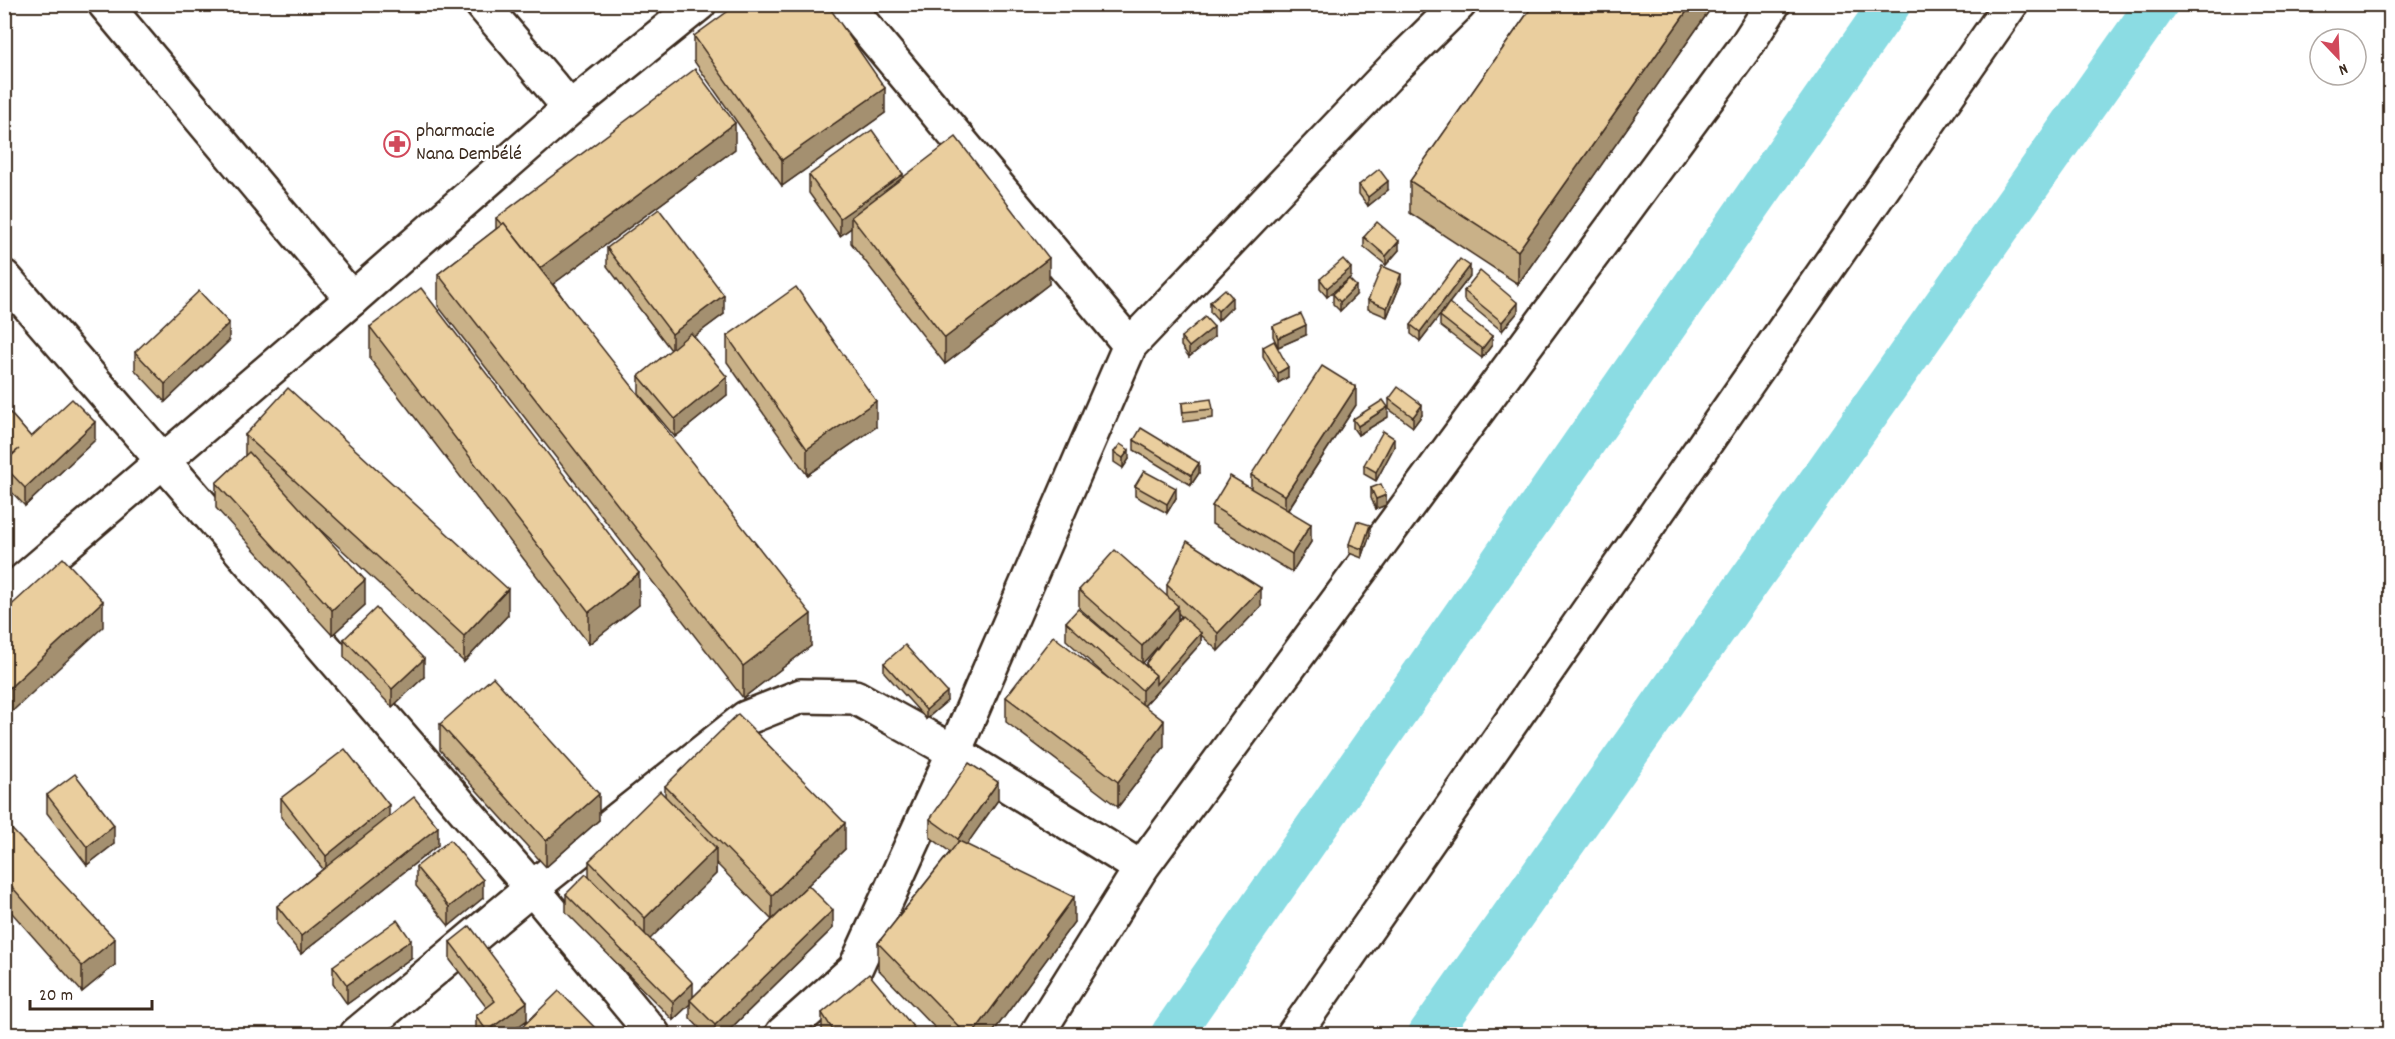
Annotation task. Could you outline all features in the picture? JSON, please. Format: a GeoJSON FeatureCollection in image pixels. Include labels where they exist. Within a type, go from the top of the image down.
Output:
{"type":"FeatureCollection","features":[{"type":"Feature","properties":{"kind":"street"},"geometry":{"type":"LineString","coordinates":[[105,4],[352,299]]}},
{"type":"Feature","properties":{"kind":"street"},"geometry":{"type":"LineString","coordinates":[[482,4],[570,108]]}},
{"type":"Feature","properties":{"kind":"street"},"geometry":{"type":"LineString","coordinates":[[4,597],[352,299],[570,108],[699,4]]}},
{"type":"Feature","properties":{"kind":"street"},"geometry":{"type":"LineString","coordinates":[[846,4],[1130,345]]}},
{"type":"Feature","properties":{"kind":"street"},"geometry":{"type":"LineString","coordinates":[[782,1035],[855,969],[954,752],[1130,345],[1396,66],[1459,4]]}},
{"type":"Feature","properties":{"kind":"street"},"geometry":{"type":"LineString","coordinates":[[1037,1035],[1141,868],[1746,46],[1773,4]]}},
{"type":"Feature","properties":{"kind":"street"},"geometry":{"type":"LineString","coordinates":[[1294,1035],[2011,4]]}},
{"type":"Feature","properties":{"kind":"street"},"geometry":{"type":"LineString","coordinates":[[4,277],[532,888],[653,1035]]}},
{"type":"Feature","properties":{"kind":"street"},"geometry":{"type":"LineString","coordinates":[[357,1035],[532,888],[746,718],[801,696],[855,697],[954,752],[1141,868]]}},
{"type":"Feature","properties":{"kind":"building"},"geometry":{"type":"Polygon","coordinates":[[[738,4],[827,4],[885,88],[782,160],[694,36],[738,4]]]}},
{"type":"Feature","properties":{"kind":"building"},"geometry":{"type":"Polygon","coordinates":[[[1534,4],[1692,4],[1518,251],[1410,181],[1534,4]]]}},
{"type":"Feature","properties":{"kind":"building"},"geometry":{"type":"Polygon","coordinates":[[[695,69],[735,123],[540,268],[504,223],[502,225],[496,218],[695,69]]]}},
{"type":"Feature","properties":{"kind":"building"},"geometry":{"type":"Polygon","coordinates":[[[872,130],[903,174],[840,218],[809,175],[872,130]]]}},
{"type":"Feature","properties":{"kind":"building"},"geometry":{"type":"Polygon","coordinates":[[[956,137],[1049,258],[945,338],[851,217],[956,137]]]}},
{"type":"Feature","properties":{"kind":"building"},"geometry":{"type":"Polygon","coordinates":[[[1379,169],[1388,181],[1368,197],[1359,185],[1379,169]]]}},
{"type":"Feature","properties":{"kind":"building"},"geometry":{"type":"Polygon","coordinates":[[[659,209],[724,295],[672,334],[607,248],[659,209]]]}},
{"type":"Feature","properties":{"kind":"building"},"geometry":{"type":"Polygon","coordinates":[[[1377,222],[1399,241],[1386,256],[1364,237],[1377,222]]]}},
{"type":"Feature","properties":{"kind":"building"},"geometry":{"type":"Polygon","coordinates":[[[504,223],[811,614],[743,666],[438,274],[504,223]]]}},
{"type":"Feature","properties":{"kind":"building"},"geometry":{"type":"Polygon","coordinates":[[[1343,259],[1351,268],[1327,288],[1320,279],[1343,259]]]}},
{"type":"Feature","properties":{"kind":"building"},"geometry":{"type":"Polygon","coordinates":[[[1460,259],[1470,266],[1420,332],[1411,325],[1460,259]]]}},
{"type":"Feature","properties":{"kind":"building"},"geometry":{"type":"Polygon","coordinates":[[[1382,266],[1401,274],[1387,308],[1368,300],[1382,266]]]}},
{"type":"Feature","properties":{"kind":"building"},"geometry":{"type":"Polygon","coordinates":[[[1480,271],[1518,303],[1502,322],[1464,291],[1480,271]]]}},
{"type":"Feature","properties":{"kind":"building"},"geometry":{"type":"Polygon","coordinates":[[[1349,279],[1356,286],[1340,302],[1333,294],[1349,279]]]}},
{"type":"Feature","properties":{"kind":"building"},"geometry":{"type":"Polygon","coordinates":[[[796,287],[876,401],[807,449],[727,336],[796,287]]]}},
{"type":"Feature","properties":{"kind":"building"},"geometry":{"type":"Polygon","coordinates":[[[421,288],[639,573],[589,612],[370,327],[421,288]]]}},
{"type":"Feature","properties":{"kind":"building"},"geometry":{"type":"Polygon","coordinates":[[[1225,289],[1232,297],[1218,311],[1210,302],[1225,289]]]}},
{"type":"Feature","properties":{"kind":"building"},"geometry":{"type":"Polygon","coordinates":[[[199,291],[229,323],[165,384],[135,352],[199,291]]]}},
{"type":"Feature","properties":{"kind":"building"},"geometry":{"type":"Polygon","coordinates":[[[1449,303],[1492,336],[1482,349],[1440,316],[1449,303]]]}},
{"type":"Feature","properties":{"kind":"building"},"geometry":{"type":"Polygon","coordinates":[[[1301,314],[1306,325],[1278,338],[1273,326],[1301,314]]]}},
{"type":"Feature","properties":{"kind":"building"},"geometry":{"type":"Polygon","coordinates":[[[1205,317],[1214,327],[1189,347],[1181,337],[1205,317]]]}},
{"type":"Feature","properties":{"kind":"building"},"geometry":{"type":"Polygon","coordinates":[[[691,333],[727,377],[675,419],[639,376],[691,333]]]}},
{"type":"Feature","properties":{"kind":"building"},"geometry":{"type":"Polygon","coordinates":[[[1274,341],[1288,367],[1278,373],[1263,347],[1274,341]]]}},
{"type":"Feature","properties":{"kind":"building"},"geometry":{"type":"Polygon","coordinates":[[[1322,366],[1356,387],[1285,496],[1251,475],[1322,366]]]}},
{"type":"Feature","properties":{"kind":"building"},"geometry":{"type":"Polygon","coordinates":[[[1398,387],[1422,405],[1413,417],[1389,399],[1398,387]]]}},
{"type":"Feature","properties":{"kind":"building"},"geometry":{"type":"Polygon","coordinates":[[[288,388],[508,589],[464,636],[245,435],[288,388]]]}},
{"type":"Feature","properties":{"kind":"building"},"geometry":{"type":"Polygon","coordinates":[[[72,399],[95,422],[25,488],[4,466],[4,463],[19,449],[4,460],[4,406],[31,437],[72,399]]]}},
{"type":"Feature","properties":{"kind":"building"},"geometry":{"type":"Polygon","coordinates":[[[1211,399],[1213,409],[1183,412],[1182,403],[1211,399]]]}},
{"type":"Feature","properties":{"kind":"building"},"geometry":{"type":"Polygon","coordinates":[[[1383,400],[1388,407],[1358,426],[1353,419],[1383,400]]]}},
{"type":"Feature","properties":{"kind":"building"},"geometry":{"type":"Polygon","coordinates":[[[1141,428],[1199,463],[1191,475],[1134,440],[1141,428]]]}},
{"type":"Feature","properties":{"kind":"building"},"geometry":{"type":"Polygon","coordinates":[[[1383,431],[1394,438],[1376,472],[1364,465],[1383,431]]]}},
{"type":"Feature","properties":{"kind":"building"},"geometry":{"type":"Polygon","coordinates":[[[1120,444],[1129,450],[1123,458],[1114,452],[1120,444]]]}},
{"type":"Feature","properties":{"kind":"building"},"geometry":{"type":"Polygon","coordinates":[[[249,452],[365,580],[332,610],[216,483],[249,452]]]}},
{"type":"Feature","properties":{"kind":"building"},"geometry":{"type":"Polygon","coordinates":[[[1144,471],[1176,488],[1167,504],[1135,486],[1144,471]]]}},
{"type":"Feature","properties":{"kind":"building"},"geometry":{"type":"Polygon","coordinates":[[[1230,476],[1311,524],[1292,554],[1212,506],[1230,476]]]}},
{"type":"Feature","properties":{"kind":"building"},"geometry":{"type":"Polygon","coordinates":[[[1381,484],[1386,495],[1376,499],[1371,488],[1381,484]]]}},
{"type":"Feature","properties":{"kind":"building"},"geometry":{"type":"Polygon","coordinates":[[[1357,521],[1370,525],[1362,549],[1349,544],[1357,521]]]}},
{"type":"Feature","properties":{"kind":"building"},"geometry":{"type":"Polygon","coordinates":[[[1187,541],[1261,588],[1218,633],[1167,585],[1187,541]]]}},
{"type":"Feature","properties":{"kind":"building"},"geometry":{"type":"Polygon","coordinates":[[[1115,550],[1178,606],[1142,646],[1079,590],[1115,550]]]}},
{"type":"Feature","properties":{"kind":"building"},"geometry":{"type":"Polygon","coordinates":[[[63,558],[103,601],[4,693],[4,612],[63,558]]]}},
{"type":"Feature","properties":{"kind":"building"},"geometry":{"type":"Polygon","coordinates":[[[376,608],[424,659],[392,689],[344,639],[376,608]]]}},
{"type":"Feature","properties":{"kind":"building"},"geometry":{"type":"Polygon","coordinates":[[[1078,609],[1156,675],[1142,690],[1066,622],[1078,609]]]}},
{"type":"Feature","properties":{"kind":"building"},"geometry":{"type":"Polygon","coordinates":[[[1182,616],[1201,633],[1156,684],[1156,675],[1146,663],[1182,616]]]}},
{"type":"Feature","properties":{"kind":"building"},"geometry":{"type":"Polygon","coordinates":[[[1053,636],[1164,721],[1118,782],[1006,697],[1053,636]]]}},
{"type":"Feature","properties":{"kind":"building"},"geometry":{"type":"Polygon","coordinates":[[[905,645],[947,692],[926,710],[884,663],[905,645]]]}},
{"type":"Feature","properties":{"kind":"building"},"geometry":{"type":"Polygon","coordinates":[[[493,677],[599,794],[546,841],[440,724],[493,677]]]}},
{"type":"Feature","properties":{"kind":"building"},"geometry":{"type":"Polygon","coordinates":[[[738,714],[845,823],[772,895],[665,786],[738,714]]]}},
{"type":"Feature","properties":{"kind":"building"},"geometry":{"type":"Polygon","coordinates":[[[345,749],[389,805],[326,856],[281,798],[345,749]]]}},
{"type":"Feature","properties":{"kind":"building"},"geometry":{"type":"Polygon","coordinates":[[[969,763],[998,782],[958,839],[930,819],[969,763]]]}},
{"type":"Feature","properties":{"kind":"building"},"geometry":{"type":"Polygon","coordinates":[[[75,774],[114,825],[87,847],[47,795],[75,774]]]}},
{"type":"Feature","properties":{"kind":"building"},"geometry":{"type":"Polygon","coordinates":[[[660,791],[716,848],[645,918],[589,861],[660,791]]]}},
{"type":"Feature","properties":{"kind":"building"},"geometry":{"type":"Polygon","coordinates":[[[414,797],[438,827],[301,936],[277,906],[414,797]]]}},
{"type":"Feature","properties":{"kind":"building"},"geometry":{"type":"Polygon","coordinates":[[[4,821],[115,939],[82,966],[4,878],[4,821]]]}},
{"type":"Feature","properties":{"kind":"building"},"geometry":{"type":"Polygon","coordinates":[[[450,840],[483,880],[449,907],[416,867],[450,840]]]}},
{"type":"Feature","properties":{"kind":"building"},"geometry":{"type":"Polygon","coordinates":[[[959,841],[1074,897],[972,1035],[967,1035],[878,943],[959,841]]]}},
{"type":"Feature","properties":{"kind":"building"},"geometry":{"type":"Polygon","coordinates":[[[586,874],[693,983],[673,1002],[566,894],[586,874]]]}},
{"type":"Feature","properties":{"kind":"building"},"geometry":{"type":"Polygon","coordinates":[[[808,885],[833,910],[715,1025],[690,1000],[808,885]]]}},
{"type":"Feature","properties":{"kind":"building"},"geometry":{"type":"Polygon","coordinates":[[[397,920],[411,940],[347,985],[333,966],[397,920]]]}},
{"type":"Feature","properties":{"kind":"building"},"geometry":{"type":"Polygon","coordinates":[[[470,926],[527,1002],[487,1031],[476,1016],[495,1001],[450,942],[470,926]]]}},
{"type":"Feature","properties":{"kind":"building"},"geometry":{"type":"Polygon","coordinates":[[[869,974],[920,1035],[836,1035],[822,1013],[869,974]]]}},
{"type":"Feature","properties":{"kind":"building"},"geometry":{"type":"Polygon","coordinates":[[[559,991],[602,1035],[514,1035],[559,991]]]}},
{"type":"Feature","properties":{"kind":"building"},"geometry":{"type":"Polygon","coordinates":[[[812,1027],[817,1035],[803,1035],[812,1027]]]}},
{"type":"Feature","properties":{"kind":"waterway"},"geometry":{"type":"LineString","coordinates":[[1172,1034],[1890,4]]}},
{"type":"Feature","properties":{"kind":"waterway"},"geometry":{"type":"LineString","coordinates":[[1429,1034],[2157,4]]}},
{"type":"Feature","properties":{"kind":"place","name":"pharmacie Nana Dembélé"},"geometry":{"type":"Point","coordinates":[397,144]}}]}
